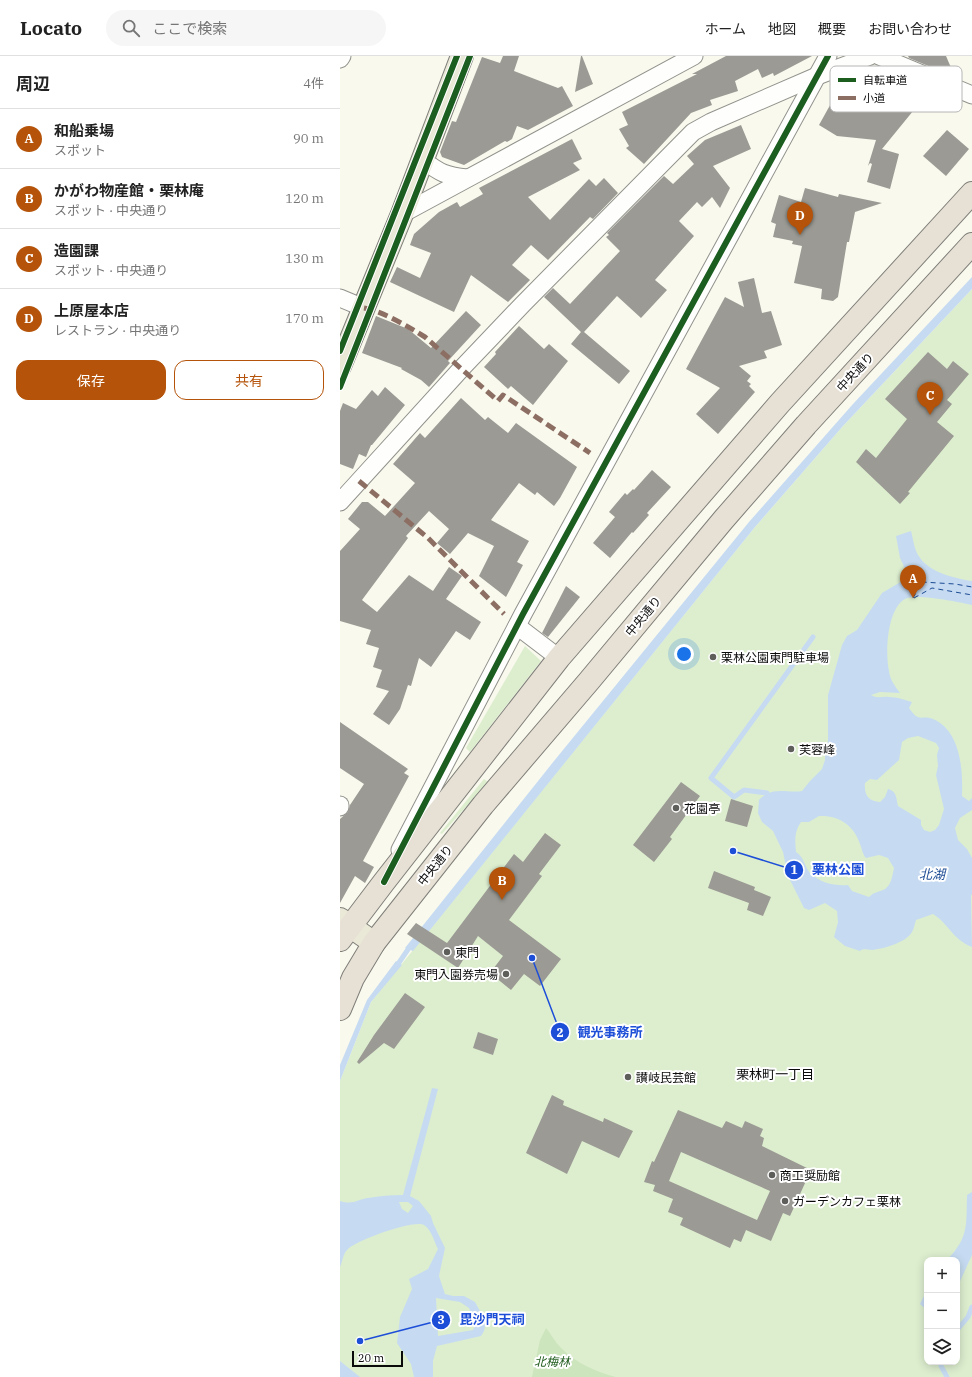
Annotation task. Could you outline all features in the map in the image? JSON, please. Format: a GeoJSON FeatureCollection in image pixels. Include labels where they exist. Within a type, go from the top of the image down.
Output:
{"type":"FeatureCollection","features":[{"type":"Feature","properties":{"kind":"highway"},"geometry":{"type":"LineString","coordinates":[[344,928],[384,882],[559,658],[780,403],[972,193]]}},
{"type":"Feature","properties":{"kind":"highway","name":"中央通り"},"geometry":{"type":"LineString","coordinates":[[340,1009],[353,978],[374,943],[483,805],[724,519],[806,425],[972,244]]}},
{"type":"Feature","properties":{"kind":"main road"},"geometry":{"type":"LineString","coordinates":[[340,366],[402,214],[462,56]]}},
{"type":"Feature","properties":{"kind":"main road"},"geometry":{"type":"LineString","coordinates":[[344,928],[374,943]]}},
{"type":"Feature","properties":{"kind":"street"},"geometry":{"type":"LineString","coordinates":[[402,214],[694,56]]}},
{"type":"Feature","properties":{"kind":"street"},"geometry":{"type":"LineString","coordinates":[[384,882],[516,626],[828,56]]}},
{"type":"Feature","properties":{"kind":"street"},"geometry":{"type":"LineString","coordinates":[[844,66],[870,56]]}},
{"type":"Feature","properties":{"kind":"street"},"geometry":{"type":"LineString","coordinates":[[879,56],[903,66]]}},
{"type":"Feature","properties":{"kind":"street"},"geometry":{"type":"LineString","coordinates":[[340,502],[461,369],[523,304],[693,132],[711,122],[830,71]]}},
{"type":"Feature","properties":{"kind":"street"},"geometry":{"type":"LineString","coordinates":[[962,91],[972,95]]}},
{"type":"Feature","properties":{"kind":"street"},"geometry":{"type":"LineString","coordinates":[[423,160],[436,170],[450,177],[467,178]]}},
{"type":"Feature","properties":{"kind":"street"},"geometry":{"type":"LineString","coordinates":[[340,298],[364,308]]}},
{"type":"Feature","properties":{"kind":"street"},"geometry":{"type":"LineString","coordinates":[[516,626],[559,658]]}},
{"type":"Feature","properties":{"kind":"green space"},"geometry":{"type":"Polygon","coordinates":[[[972,289],[972,1377],[340,1377],[340,1081],[371,1002],[755,527],[843,426],[972,289]]]}},
{"type":"Feature","properties":{"kind":"green space"},"geometry":{"type":"Polygon","coordinates":[[[525,646],[541,661],[470,752],[466,748],[525,646]]]}},
{"type":"Feature","properties":{"kind":"green space"},"geometry":{"type":"Polygon","coordinates":[[[484,779],[488,782],[442,834],[440,833],[484,779]]]}},
{"type":"Feature","properties":{"kind":"green space","name":"北梅林"},"geometry":{"type":"Polygon","coordinates":[[[546,1328],[559,1346],[573,1358],[594,1370],[616,1377],[532,1377],[540,1340],[546,1328]]]}},
{"type":"Feature","properties":{"kind":"water"},"geometry":{"type":"Polygon","coordinates":[[[972,277],[972,289],[843,426],[755,527],[413,951],[405,948],[554,761],[749,522],[853,404],[972,277]]]}},
{"type":"Feature","properties":{"kind":"water","name":"北湖"},"geometry":{"type":"Polygon","coordinates":[[[911,531],[918,555],[928,566],[949,576],[972,581],[972,605],[918,597],[910,597],[899,604],[891,621],[887,654],[890,677],[900,693],[880,692],[871,695],[912,702],[909,708],[916,716],[933,719],[942,725],[949,732],[955,742],[961,763],[962,796],[969,801],[972,798],[972,810],[960,818],[955,828],[958,840],[967,849],[972,858],[972,947],[965,944],[955,936],[943,922],[933,914],[916,920],[913,931],[909,936],[888,947],[872,950],[864,949],[860,951],[845,946],[834,937],[838,922],[837,911],[825,903],[809,910],[804,908],[788,876],[783,852],[773,831],[762,822],[758,813],[759,800],[764,796],[775,791],[802,791],[822,769],[828,741],[828,695],[842,645],[847,636],[857,630],[882,593],[909,577],[900,558],[896,536],[911,531]],[[918,736],[908,738],[902,742],[899,760],[877,780],[870,779],[865,783],[865,791],[870,799],[880,802],[885,797],[888,789],[893,791],[896,795],[898,806],[921,820],[921,825],[924,830],[930,832],[935,830],[939,825],[944,809],[936,775],[938,766],[937,755],[939,748],[936,743],[918,736]],[[819,816],[809,822],[801,822],[797,829],[795,844],[796,852],[803,859],[810,873],[818,879],[828,883],[848,885],[852,891],[869,897],[887,888],[893,875],[894,868],[888,858],[879,855],[866,858],[854,831],[844,822],[833,817],[819,816]]]}},
{"type":"Feature","properties":{"kind":"water"},"geometry":{"type":"Polygon","coordinates":[[[396,961],[402,965],[371,1002],[340,1081],[340,1065],[367,1000],[396,961]]]}},
{"type":"Feature","properties":{"kind":"water"},"geometry":{"type":"Polygon","coordinates":[[[432,1088],[438,1089],[410,1196],[419,1201],[431,1216],[445,1248],[439,1276],[445,1294],[464,1296],[475,1302],[486,1322],[481,1336],[437,1346],[433,1361],[433,1377],[414,1377],[411,1364],[397,1343],[400,1317],[412,1289],[409,1279],[428,1269],[438,1249],[427,1227],[418,1224],[409,1225],[384,1232],[361,1241],[347,1250],[344,1254],[340,1267],[340,1201],[351,1202],[390,1195],[403,1195],[432,1088]],[[399,1202],[402,1209],[408,1213],[413,1206],[408,1202],[399,1202]],[[436,1298],[438,1336],[473,1330],[476,1324],[469,1308],[460,1302],[436,1298]]]}},
{"type":"Feature","properties":{"kind":"water"},"geometry":{"type":"Polygon","coordinates":[[[972,1192],[972,1255],[960,1281],[960,1257],[950,1257],[963,1238],[966,1223],[967,1195],[972,1192]]]}},
{"type":"Feature","properties":{"kind":"water"},"geometry":{"type":"Polygon","coordinates":[[[924,1296],[924,1307],[920,1304],[924,1296]]]}},
{"type":"Feature","properties":{"kind":"water"},"geometry":{"type":"Polygon","coordinates":[[[340,1361],[360,1377],[340,1377],[340,1361]]]}},
{"type":"Feature","properties":{"kind":"building"},"geometry":{"type":"Polygon","coordinates":[[[503,56],[519,56],[514,71],[558,88],[562,86],[573,106],[528,130],[517,126],[512,139],[507,142],[505,141],[464,165],[442,157],[440,152],[452,121],[456,122],[482,57],[500,63],[503,56]]]}},
{"type":"Feature","properties":{"kind":"building"},"geometry":{"type":"Polygon","coordinates":[[[581,56],[593,84],[575,92],[581,56]]]}},
{"type":"Feature","properties":{"kind":"building"},"geometry":{"type":"Polygon","coordinates":[[[726,56],[812,56],[774,76],[773,73],[762,78],[758,69],[735,81],[738,91],[710,100],[712,105],[691,113],[644,164],[626,148],[629,146],[619,129],[628,125],[622,112],[697,74],[692,74],[726,56]]]}},
{"type":"Feature","properties":{"kind":"building"},"geometry":{"type":"Polygon","coordinates":[[[908,56],[946,56],[950,66],[928,66],[909,58],[908,56]]]}},
{"type":"Feature","properties":{"kind":"building"},"geometry":{"type":"Polygon","coordinates":[[[830,105],[830,112],[912,112],[882,149],[899,154],[890,189],[867,182],[872,164],[870,163],[868,166],[876,140],[837,136],[819,125],[830,105]]]}},
{"type":"Feature","properties":{"kind":"building"},"geometry":{"type":"Polygon","coordinates":[[[741,125],[751,149],[713,166],[730,188],[720,208],[712,197],[702,207],[697,202],[679,221],[694,236],[655,280],[667,290],[641,318],[617,296],[584,332],[630,371],[619,384],[571,344],[581,332],[544,297],[553,288],[570,304],[620,251],[606,237],[609,235],[607,233],[664,176],[673,184],[694,164],[687,156],[705,140],[741,125]]]}},
{"type":"Feature","properties":{"kind":"building"},"geometry":{"type":"Polygon","coordinates":[[[947,130],[969,149],[946,176],[923,156],[947,130]]]}},
{"type":"Feature","properties":{"kind":"building"},"geometry":{"type":"Polygon","coordinates":[[[572,139],[582,159],[573,163],[580,170],[528,197],[550,220],[589,179],[596,186],[604,178],[618,193],[593,219],[590,217],[548,260],[531,245],[512,265],[530,280],[508,302],[471,275],[454,312],[390,282],[397,267],[420,278],[431,253],[410,245],[414,234],[439,212],[457,202],[460,207],[483,194],[479,188],[572,139]]]}},
{"type":"Feature","properties":{"kind":"building"},"geometry":{"type":"Polygon","coordinates":[[[805,188],[838,197],[839,194],[882,203],[855,212],[849,242],[847,242],[838,297],[833,301],[821,299],[822,289],[794,283],[802,246],[792,244],[793,241],[773,237],[776,224],[771,222],[779,195],[801,202],[805,188]]]}},
{"type":"Feature","properties":{"kind":"building"},"geometry":{"type":"Polygon","coordinates":[[[754,278],[762,313],[771,311],[782,345],[764,351],[767,358],[739,366],[751,376],[747,381],[751,384],[749,386],[755,392],[718,434],[696,414],[720,388],[686,369],[725,297],[744,307],[738,282],[754,278]]]}},
{"type":"Feature","properties":{"kind":"building"},"geometry":{"type":"Polygon","coordinates":[[[466,311],[481,325],[448,361],[450,363],[429,387],[421,380],[401,369],[402,368],[362,353],[376,316],[408,329],[431,348],[466,311]]]}},
{"type":"Feature","properties":{"kind":"building"},"geometry":{"type":"Polygon","coordinates":[[[519,326],[544,349],[549,344],[568,361],[533,405],[511,386],[508,389],[484,367],[496,354],[495,352],[519,326]]]}},
{"type":"Feature","properties":{"kind":"building"},"geometry":{"type":"Polygon","coordinates":[[[928,352],[947,369],[953,361],[969,374],[947,400],[952,404],[937,422],[954,436],[900,504],[856,462],[866,449],[876,458],[907,419],[885,399],[928,352]]]}},
{"type":"Feature","properties":{"kind":"building"},"geometry":{"type":"Polygon","coordinates":[[[385,387],[405,405],[371,445],[366,457],[359,454],[353,469],[340,464],[340,411],[343,403],[356,409],[372,390],[378,396],[385,387]]]}},
{"type":"Feature","properties":{"kind":"building"},"geometry":{"type":"Polygon","coordinates":[[[461,398],[485,420],[488,417],[508,433],[516,423],[577,467],[554,506],[537,492],[535,495],[519,483],[491,520],[529,541],[517,562],[523,565],[506,597],[479,576],[494,546],[468,533],[450,554],[437,543],[449,529],[429,511],[406,536],[408,538],[362,600],[377,612],[409,575],[433,591],[449,567],[462,576],[446,599],[481,622],[470,640],[456,631],[431,667],[419,658],[411,686],[408,685],[400,709],[389,725],[373,714],[389,691],[376,687],[382,670],[373,667],[379,648],[366,644],[371,630],[340,621],[340,551],[360,529],[348,519],[362,502],[368,502],[385,516],[415,483],[393,464],[420,433],[425,438],[461,398]]]}},
{"type":"Feature","properties":{"kind":"building"},"geometry":{"type":"Polygon","coordinates":[[[652,470],[671,487],[647,513],[649,515],[610,558],[593,543],[615,517],[609,512],[625,493],[627,495],[633,489],[634,490],[652,470]]]}},
{"type":"Feature","properties":{"kind":"building"},"geometry":{"type":"Polygon","coordinates":[[[566,586],[580,597],[548,637],[542,633],[566,586]]]}},
{"type":"Feature","properties":{"kind":"building"},"geometry":{"type":"Polygon","coordinates":[[[340,722],[408,769],[404,773],[409,776],[363,861],[374,867],[365,883],[355,876],[340,903],[340,819],[348,812],[350,805],[364,784],[340,768],[340,722]]]}},
{"type":"Feature","properties":{"kind":"building"},"geometry":{"type":"Polygon","coordinates":[[[681,782],[700,796],[670,837],[672,839],[654,862],[633,845],[681,782]]]}},
{"type":"Feature","properties":{"kind":"building"},"geometry":{"type":"Polygon","coordinates":[[[731,799],[753,806],[747,827],[725,821],[731,799]]]}},
{"type":"Feature","properties":{"kind":"building"},"geometry":{"type":"Polygon","coordinates":[[[545,833],[561,845],[539,874],[542,876],[509,920],[561,959],[540,986],[524,974],[511,990],[490,973],[503,956],[478,936],[458,968],[407,934],[416,923],[447,943],[514,854],[523,862],[545,833]]]}},
{"type":"Feature","properties":{"kind":"building"},"geometry":{"type":"Polygon","coordinates":[[[714,871],[755,887],[754,890],[771,897],[763,916],[747,910],[749,903],[708,888],[714,871]]]}},
{"type":"Feature","properties":{"kind":"building"},"geometry":{"type":"Polygon","coordinates":[[[405,993],[425,1007],[394,1049],[384,1043],[359,1064],[357,1062],[374,1035],[405,993]]]}},
{"type":"Feature","properties":{"kind":"building"},"geometry":{"type":"Polygon","coordinates":[[[478,1032],[498,1039],[493,1055],[473,1048],[478,1032]]]}},
{"type":"Feature","properties":{"kind":"building"},"geometry":{"type":"Polygon","coordinates":[[[552,1095],[564,1101],[563,1105],[603,1122],[604,1118],[633,1131],[619,1158],[582,1141],[567,1174],[526,1153],[552,1095]]]}},
{"type":"Feature","properties":{"kind":"building","name":"商工奨励館"},"geometry":{"type":"Polygon","coordinates":[[[678,1110],[722,1128],[726,1121],[742,1128],[745,1121],[763,1129],[760,1136],[764,1138],[762,1146],[811,1170],[790,1216],[783,1213],[771,1241],[746,1230],[741,1242],[734,1239],[730,1248],[680,1225],[683,1218],[668,1212],[673,1199],[653,1191],[655,1185],[644,1182],[652,1161],[654,1162],[678,1110]],[[681,1152],[669,1181],[757,1220],[770,1191],[681,1152]]]}},
{"type":"Feature","properties":{"kind":"waterway"},"geometry":{"type":"LineString","coordinates":[[767,793],[744,790],[734,797],[711,778],[813,637]]}},
{"type":"Feature","properties":{"kind":"waterway"},"geometry":{"type":"LineString","coordinates":[[396,967],[411,945]]}},
{"type":"Feature","properties":{"kind":"waterway"},"geometry":{"type":"LineString","coordinates":[[958,1329],[968,1317],[972,1307]]}},
{"type":"Feature","properties":{"kind":"waterway"},"geometry":{"type":"LineString","coordinates":[[941,1365],[947,1377]]}},
{"type":"Feature","properties":{"kind":"ferry route"},"geometry":{"type":"LineString","coordinates":[[913,598],[922,582],[955,584],[972,587]]}},
{"type":"Feature","properties":{"kind":"ferry route"},"geometry":{"type":"LineString","coordinates":[[914,598],[932,588],[972,595]]}},
{"type":"Feature","properties":{"kind":"marked path"},"geometry":{"type":"LineString","coordinates":[[364,308],[387,316],[425,337],[498,401],[503,395],[590,453]]}},
{"type":"Feature","properties":{"kind":"marked path"},"geometry":{"type":"LineString","coordinates":[[359,481],[428,538],[504,614]]}},
{"type":"Feature","properties":{"kind":"cycle path"},"geometry":{"type":"LineString","coordinates":[[340,351],[457,56]]}},
{"type":"Feature","properties":{"kind":"cycle path"},"geometry":{"type":"LineString","coordinates":[[340,387],[470,56]]}},
{"type":"Feature","properties":{"kind":"cycle path"},"geometry":{"type":"LineString","coordinates":[[384,882],[523,614],[828,56]]}},
{"type":"Feature","properties":{"kind":"place","name":"上原屋本店"},"geometry":{"type":"Point","coordinates":[800,235]}},
{"type":"Feature","properties":{"kind":"place","name":"造園課"},"geometry":{"type":"Point","coordinates":[930,415]}},
{"type":"Feature","properties":{"kind":"place","name":"和船乗場"},"geometry":{"type":"Point","coordinates":[913,598]}},
{"type":"Feature","properties":{"kind":"place","name":"栗林公園東門駐車場"},"geometry":{"type":"Point","coordinates":[713,657]}},
{"type":"Feature","properties":{"kind":"place","name":"芙蓉峰"},"geometry":{"type":"Point","coordinates":[791,749]}},
{"type":"Feature","properties":{"kind":"place","name":"花園亭"},"geometry":{"type":"Point","coordinates":[676,808]}},
{"type":"Feature","properties":{"kind":"place","name":"栗林公園"},"geometry":{"type":"Point","coordinates":[733,851]}},
{"type":"Feature","properties":{"kind":"place","name":"かがわ物産館・栗林庵"},"geometry":{"type":"Point","coordinates":[502,900]}},
{"type":"Feature","properties":{"kind":"place","name":"東門"},"geometry":{"type":"Point","coordinates":[447,952]}},
{"type":"Feature","properties":{"kind":"place","name":"観光事務所"},"geometry":{"type":"Point","coordinates":[532,958]}},
{"type":"Feature","properties":{"kind":"place","name":"東門入園券売場"},"geometry":{"type":"Point","coordinates":[506,974]}},
{"type":"Feature","properties":{"kind":"place","name":"讃岐民芸館"},"geometry":{"type":"Point","coordinates":[628,1077]}},
{"type":"Feature","properties":{"kind":"place","name":"商工奨励館"},"geometry":{"type":"Point","coordinates":[772,1175]}},
{"type":"Feature","properties":{"kind":"place","name":"ガーデンカフェ栗林"},"geometry":{"type":"Point","coordinates":[785,1201]}},
{"type":"Feature","properties":{"kind":"place","name":"毘沙門天祠"},"geometry":{"type":"Point","coordinates":[360,1341]}},
{"type":"Feature","properties":{"kind":"district","name":"栗林町一丁目"},"geometry":{"type":"Point","coordinates":[775,1074]}}]}
